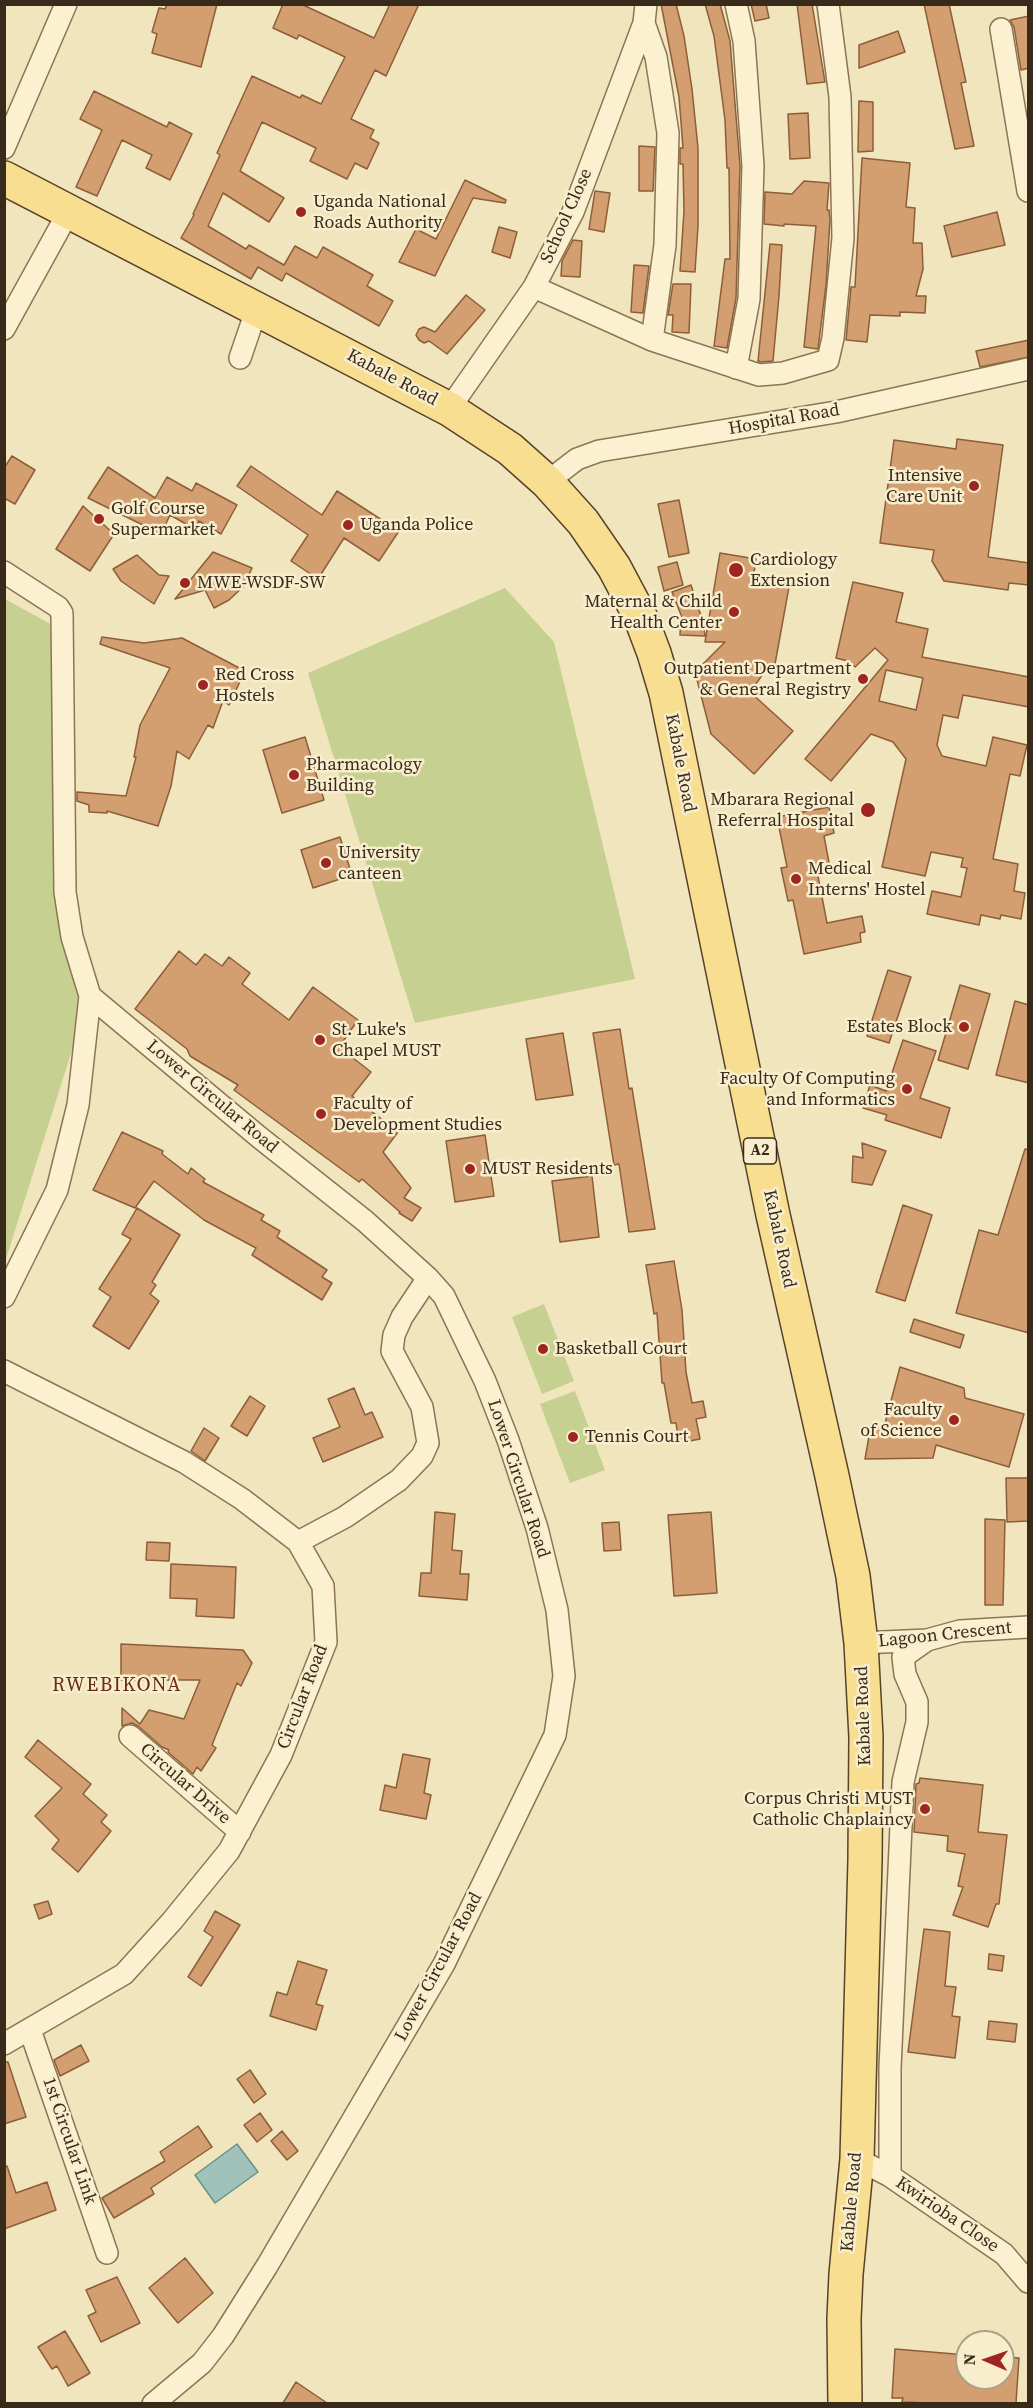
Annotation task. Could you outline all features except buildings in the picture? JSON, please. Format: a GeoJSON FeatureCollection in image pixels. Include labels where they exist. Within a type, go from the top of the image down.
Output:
{"type":"FeatureCollection","features":[{"type":"Feature","properties":{"kind":"main road","name":"A2"},"geometry":{"type":"LineString","coordinates":[[4,178],[69,211]]}},
{"type":"Feature","properties":{"kind":"main road","name":"Kabale Road"},"geometry":{"type":"LineString","coordinates":[[69,211],[449,409],[510,449],[547,482],[583,522],[614,567],[640,616],[654,653],[666,693],[773,1215],[853,1576],[861,1643],[866,1737],[866,1793],[857,2159],[846,2274],[845,2403]]}},
{"type":"Feature","properties":{"kind":"street"},"geometry":{"type":"LineString","coordinates":[[4,148],[66,4]]}},
{"type":"Feature","properties":{"kind":"street"},"geometry":{"type":"LineString","coordinates":[[735,368],[749,299],[753,166],[744,41],[736,4]]}},
{"type":"Feature","properties":{"kind":"street"},"geometry":{"type":"LineString","coordinates":[[534,287],[652,340],[759,375],[783,373],[828,360],[833,338],[843,238],[840,97],[828,4]]}},
{"type":"Feature","properties":{"kind":"street"},"geometry":{"type":"LineString","coordinates":[[645,14],[656,57],[668,133],[664,245],[652,340]]}},
{"type":"Feature","properties":{"kind":"street","name":"School Close"},"geometry":{"type":"LineString","coordinates":[[449,409],[534,287],[573,212],[645,14]]}},
{"type":"Feature","properties":{"kind":"street"},"geometry":{"type":"LineString","coordinates":[[1001,29],[1029,190]]}},
{"type":"Feature","properties":{"kind":"street"},"geometry":{"type":"LineString","coordinates":[[4,329],[69,211]]}},
{"type":"Feature","properties":{"kind":"street"},"geometry":{"type":"LineString","coordinates":[[240,358],[257,308]]}},
{"type":"Feature","properties":{"kind":"street","name":"Hospital Road"},"geometry":{"type":"LineString","coordinates":[[547,482],[577,459],[599,451],[836,412],[1029,369]]}},
{"type":"Feature","properties":{"kind":"street"},"geometry":{"type":"LineString","coordinates":[[4,572],[58,607],[62,613],[64,892],[72,937],[90,996],[78,1105],[57,1190],[4,1297]]}},
{"type":"Feature","properties":{"kind":"street","name":"Lower Circular Road"},"geometry":{"type":"LineString","coordinates":[[90,996],[250,1130],[365,1221],[428,1278],[444,1296],[484,1381],[508,1440],[537,1528],[556,1610],[564,1676],[555,1735],[444,1964],[267,2266],[223,2336],[202,2363],[153,2403]]}},
{"type":"Feature","properties":{"kind":"street"},"geometry":{"type":"LineString","coordinates":[[298,1542],[345,1517],[399,1480],[422,1456],[428,1443],[422,1407],[392,1351],[394,1335],[402,1317],[428,1278]]}},
{"type":"Feature","properties":{"kind":"street","name":"Circular Road"},"geometry":{"type":"LineString","coordinates":[[4,1371],[184,1462],[242,1499],[298,1542],[323,1586],[326,1642],[281,1755],[229,1851],[124,1974],[4,2044]]}},
{"type":"Feature","properties":{"kind":"street","name":"Lagoon Crescent"},"geometry":{"type":"LineString","coordinates":[[861,1643],[927,1640],[960,1631],[1029,1627]]}},
{"type":"Feature","properties":{"kind":"street"},"geometry":{"type":"LineString","coordinates":[[890,2176],[892,2021],[903,1782],[916,1722],[917,1702],[905,1674],[903,1657],[927,1640]]}},
{"type":"Feature","properties":{"kind":"street","name":"Circular Drive"},"geometry":{"type":"LineString","coordinates":[[130,1736],[240,1832]]}},
{"type":"Feature","properties":{"kind":"street","name":"1st Circular Link"},"geometry":{"type":"LineString","coordinates":[[30,2030],[107,2253]]}},
{"type":"Feature","properties":{"kind":"street","name":"Kwirioba Close"},"geometry":{"type":"LineString","coordinates":[[857,2159],[890,2176],[1004,2254],[1029,2282]]}},
{"type":"Feature","properties":{"kind":"green space"},"geometry":{"type":"Polygon","coordinates":[[[505,588],[554,642],[635,979],[415,1023],[308,673],[505,588]]]}},
{"type":"Feature","properties":{"kind":"green space"},"geometry":{"type":"Polygon","coordinates":[[[5,599],[56,627],[86,1006],[5,1262],[5,599]]]}},
{"type":"Feature","properties":{"kind":"green space","name":"Basketball Court"},"geometry":{"type":"Polygon","coordinates":[[[544,1304],[574,1381],[542,1394],[512,1317],[544,1304]]]}},
{"type":"Feature","properties":{"kind":"green space","name":"Tennis Court"},"geometry":{"type":"Polygon","coordinates":[[[575,1391],[605,1470],[570,1483],[540,1404],[575,1391]]]}},
{"type":"Feature","properties":{"kind":"water"},"geometry":{"type":"Polygon","coordinates":[[[237,2144],[258,2172],[215,2203],[195,2175],[237,2144]]]}},
{"type":"Feature","properties":{"kind":"place","name":"Uganda National Roads Authority"},"geometry":{"type":"Point","coordinates":[301,212]}},
{"type":"Feature","properties":{"kind":"place","name":"Intensive Care Unit"},"geometry":{"type":"Point","coordinates":[974,486]}},
{"type":"Feature","properties":{"kind":"place","name":"Golf Course Supermarket"},"geometry":{"type":"Point","coordinates":[99,519]}},
{"type":"Feature","properties":{"kind":"place","name":"Uganda Police"},"geometry":{"type":"Point","coordinates":[348,525]}},
{"type":"Feature","properties":{"kind":"place","name":"Cardiology Extension"},"geometry":{"type":"Point","coordinates":[736,570]}},
{"type":"Feature","properties":{"kind":"place","name":"MWE-WSDF-SW"},"geometry":{"type":"Point","coordinates":[185,583]}},
{"type":"Feature","properties":{"kind":"place","name":"Maternal & Child Health Center"},"geometry":{"type":"Point","coordinates":[734,612]}},
{"type":"Feature","properties":{"kind":"place","name":"Outpatient Department & General Registry"},"geometry":{"type":"Point","coordinates":[863,679]}},
{"type":"Feature","properties":{"kind":"place","name":"Red Cross Hostels"},"geometry":{"type":"Point","coordinates":[203,685]}},
{"type":"Feature","properties":{"kind":"place","name":"Pharmacology Building"},"geometry":{"type":"Point","coordinates":[294,775]}},
{"type":"Feature","properties":{"kind":"place","name":"Mbarara Regional Referral Hospital"},"geometry":{"type":"Point","coordinates":[868,810]}},
{"type":"Feature","properties":{"kind":"place","name":"University canteen"},"geometry":{"type":"Point","coordinates":[326,863]}},
{"type":"Feature","properties":{"kind":"place","name":"Medical Interns' Hostel"},"geometry":{"type":"Point","coordinates":[796,879]}},
{"type":"Feature","properties":{"kind":"place","name":"Estates Block"},"geometry":{"type":"Point","coordinates":[964,1027]}},
{"type":"Feature","properties":{"kind":"place","name":"St. Luke's Chapel MUST"},"geometry":{"type":"Point","coordinates":[320,1040]}},
{"type":"Feature","properties":{"kind":"place","name":"Faculty Of Computing and Informatics"},"geometry":{"type":"Point","coordinates":[907,1089]}},
{"type":"Feature","properties":{"kind":"place","name":"Faculty of Development Studies"},"geometry":{"type":"Point","coordinates":[321,1114]}},
{"type":"Feature","properties":{"kind":"place","name":"MUST Residents"},"geometry":{"type":"Point","coordinates":[470,1169]}},
{"type":"Feature","properties":{"kind":"place","name":"Basketball Court"},"geometry":{"type":"Point","coordinates":[543,1349]}},
{"type":"Feature","properties":{"kind":"place","name":"Faculty of Science"},"geometry":{"type":"Point","coordinates":[954,1420]}},
{"type":"Feature","properties":{"kind":"place","name":"Tennis Court"},"geometry":{"type":"Point","coordinates":[573,1437]}},
{"type":"Feature","properties":{"kind":"place","name":"Corpus Christi MUST Catholic Chaplaincy"},"geometry":{"type":"Point","coordinates":[925,1809]}},
{"type":"Feature","properties":{"kind":"district","name":"RWEBIKONA"},"geometry":{"type":"Point","coordinates":[117,1686]}}]}
